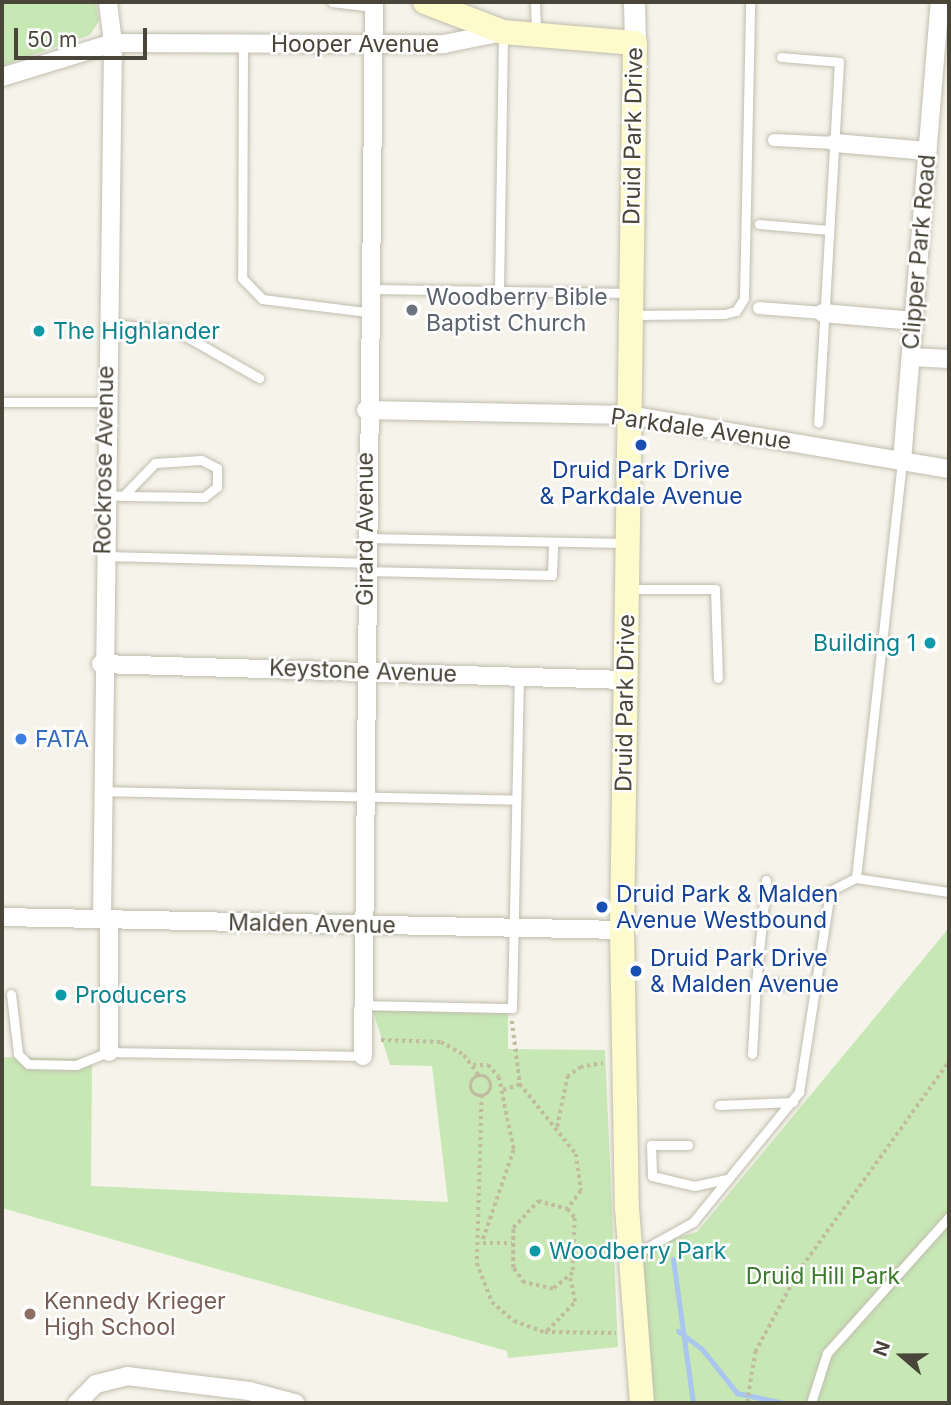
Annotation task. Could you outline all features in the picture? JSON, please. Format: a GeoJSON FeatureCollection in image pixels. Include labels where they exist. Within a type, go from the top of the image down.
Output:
{"type":"FeatureCollection","features":[{"type":"Feature","properties":{"kind":"main road"},"geometry":{"type":"LineString","coordinates":[[425,2],[503,32],[635,43]]}},
{"type":"Feature","properties":{"kind":"main road","name":"Druid Park Drive"},"geometry":{"type":"LineString","coordinates":[[635,43],[622,930],[630,1258],[642,1403]]}},
{"type":"Feature","properties":{"kind":"street","name":"Rockrose Avenue"},"geometry":{"type":"LineString","coordinates":[[108,2],[113,43],[103,495],[100,791],[109,1052]]}},
{"type":"Feature","properties":{"kind":"street","name":"Druid Park Drive"},"geometry":{"type":"LineString","coordinates":[[634,2],[635,43]]}},
{"type":"Feature","properties":{"kind":"street","name":"Clipper Park Road"},"geometry":{"type":"LineString","coordinates":[[902,461],[940,2]]}},
{"type":"Feature","properties":{"kind":"street","name":"Girard Avenue"},"geometry":{"type":"LineString","coordinates":[[363,1049],[367,289],[373,4]]}},
{"type":"Feature","properties":{"kind":"street","name":"Hooper Avenue"},"geometry":{"type":"LineString","coordinates":[[2,76],[113,43],[444,44],[503,32]]}},
{"type":"Feature","properties":{"kind":"street"},"geometry":{"type":"LineString","coordinates":[[774,140],[928,151]]}},
{"type":"Feature","properties":{"kind":"street"},"geometry":{"type":"LineString","coordinates":[[759,308],[914,321]]}},
{"type":"Feature","properties":{"kind":"street"},"geometry":{"type":"LineString","coordinates":[[911,356],[949,359]]}},
{"type":"Feature","properties":{"kind":"street","name":"Parkdale Avenue"},"geometry":{"type":"LineString","coordinates":[[366,410],[629,415],[949,469]]}},
{"type":"Feature","properties":{"kind":"street","name":"Keystone Avenue"},"geometry":{"type":"LineString","coordinates":[[101,664],[626,680]]}},
{"type":"Feature","properties":{"kind":"street","name":"Malden Avenue"},"geometry":{"type":"LineString","coordinates":[[2,917],[622,930]]}},
{"type":"Feature","properties":{"kind":"street"},"geometry":{"type":"LineString","coordinates":[[77,1403],[96,1384],[127,1376],[249,1391],[295,1403]]}},
{"type":"Feature","properties":{"kind":"lane"},"geometry":{"type":"LineString","coordinates":[[332,2],[373,4]]}},
{"type":"Feature","properties":{"kind":"lane"},"geometry":{"type":"LineString","coordinates":[[535,2],[536,36]]}},
{"type":"Feature","properties":{"kind":"lane"},"geometry":{"type":"LineString","coordinates":[[367,289],[499,290],[724,314],[736,312],[744,298],[750,2]]}},
{"type":"Feature","properties":{"kind":"lane"},"geometry":{"type":"LineString","coordinates":[[499,290],[503,32]]}},
{"type":"Feature","properties":{"kind":"lane"},"geometry":{"type":"LineString","coordinates":[[243,44],[242,278],[262,299],[367,312]]}},
{"type":"Feature","properties":{"kind":"lane"},"geometry":{"type":"LineString","coordinates":[[781,57],[839,62],[818,422]]}},
{"type":"Feature","properties":{"kind":"lane"},"geometry":{"type":"LineString","coordinates":[[760,225],[829,230]]}},
{"type":"Feature","properties":{"kind":"lane"},"geometry":{"type":"LineString","coordinates":[[108,324],[176,330],[259,378]]}},
{"type":"Feature","properties":{"kind":"lane"},"geometry":{"type":"LineString","coordinates":[[2,402],[105,402]]}},
{"type":"Feature","properties":{"kind":"lane"},"geometry":{"type":"LineString","coordinates":[[103,495],[124,496],[204,497],[217,487],[216,468],[201,460],[155,463],[124,496]]}},
{"type":"Feature","properties":{"kind":"lane"},"geometry":{"type":"LineString","coordinates":[[856,878],[902,461]]}},
{"type":"Feature","properties":{"kind":"lane"},"geometry":{"type":"LineString","coordinates":[[365,538],[628,543]]}},
{"type":"Feature","properties":{"kind":"lane"},"geometry":{"type":"LineString","coordinates":[[102,556],[552,575],[553,542]]}},
{"type":"Feature","properties":{"kind":"lane"},"geometry":{"type":"LineString","coordinates":[[627,589],[715,589],[718,678]]}},
{"type":"Feature","properties":{"kind":"lane"},"geometry":{"type":"LineString","coordinates":[[363,1005],[512,1008],[519,677]]}},
{"type":"Feature","properties":{"kind":"lane"},"geometry":{"type":"LineString","coordinates":[[100,791],[515,800]]}},
{"type":"Feature","properties":{"kind":"lane"},"geometry":{"type":"LineString","coordinates":[[630,1258],[693,1222],[793,1101],[804,1079],[827,896],[856,878],[949,892]]}},
{"type":"Feature","properties":{"kind":"lane"},"geometry":{"type":"LineString","coordinates":[[752,1054],[766,880]]}},
{"type":"Feature","properties":{"kind":"lane"},"geometry":{"type":"LineString","coordinates":[[756,983],[816,986]]}},
{"type":"Feature","properties":{"kind":"lane"},"geometry":{"type":"LineString","coordinates":[[11,994],[18,1054],[28,1064],[76,1065],[109,1052],[363,1049]]}},
{"type":"Feature","properties":{"kind":"lane"},"geometry":{"type":"LineString","coordinates":[[719,1104],[793,1101]]}},
{"type":"Feature","properties":{"kind":"lane"},"geometry":{"type":"LineString","coordinates":[[688,1145],[651,1144],[652,1176],[705,1186],[732,1177]]}},
{"type":"Feature","properties":{"kind":"lane"},"geometry":{"type":"LineString","coordinates":[[811,1403],[827,1353],[949,1217]]}},
{"type":"Feature","properties":{"kind":"path"},"geometry":{"type":"LineString","coordinates":[[512,1008],[520,1084],[557,1127],[579,1165],[581,1192],[568,1209]]}},
{"type":"Feature","properties":{"kind":"path"},"geometry":{"type":"LineString","coordinates":[[363,1049],[441,1042],[473,1065],[479,1076],[490,1083],[482,1096],[476,1243],[480,1281],[492,1302],[514,1321],[545,1332],[636,1332]]}},
{"type":"Feature","properties":{"kind":"path"},"geometry":{"type":"LineString","coordinates":[[747,1403],[755,1352],[798,1272],[949,1061]]}},
{"type":"Feature","properties":{"kind":"path"},"geometry":{"type":"LineString","coordinates":[[557,1127],[559,1094],[572,1072],[624,1063]]}},
{"type":"Feature","properties":{"kind":"path"},"geometry":{"type":"LineString","coordinates":[[473,1065],[492,1068],[503,1090],[513,1164],[482,1243]]}},
{"type":"Feature","properties":{"kind":"path"},"geometry":{"type":"LineString","coordinates":[[479,1076],[471,1086],[482,1096]]}},
{"type":"Feature","properties":{"kind":"path"},"geometry":{"type":"LineString","coordinates":[[503,1090],[520,1084]]}},
{"type":"Feature","properties":{"kind":"path"},"geometry":{"type":"LineString","coordinates":[[568,1209],[552,1202],[529,1205],[519,1214],[512,1243],[513,1268],[524,1283],[553,1289],[569,1279]]}},
{"type":"Feature","properties":{"kind":"path"},"geometry":{"type":"LineString","coordinates":[[545,1332],[575,1302],[569,1279],[576,1239],[568,1209]]}},
{"type":"Feature","properties":{"kind":"path"},"geometry":{"type":"LineString","coordinates":[[476,1243],[512,1243]]}},
{"type":"Feature","properties":{"kind":"green space"},"geometry":{"type":"Polygon","coordinates":[[[2,2],[96,2],[99,21],[90,35],[2,66],[2,2]]]}},
{"type":"Feature","properties":{"kind":"green space","name":"Druid Hill Park"},"geometry":{"type":"Polygon","coordinates":[[[949,928],[949,1403],[654,1403],[640,1248],[697,1232],[949,928]]]}},
{"type":"Feature","properties":{"kind":"green space","name":"Woodberry Park"},"geometry":{"type":"Polygon","coordinates":[[[508,1009],[508,1049],[605,1050],[618,1347],[508,1358],[507,1351],[2,1208],[2,1057],[92,1059],[91,1186],[448,1202],[432,1066],[390,1065],[373,1011],[508,1009]]]}},
{"type":"Feature","properties":{"kind":"waterway"},"geometry":{"type":"LineString","coordinates":[[673,1259],[693,1403]]}},
{"type":"Feature","properties":{"kind":"waterway"},"geometry":{"type":"LineString","coordinates":[[678,1331],[702,1349],[737,1393],[784,1403]]}},
{"type":"Feature","properties":{"kind":"place","name":"Woodberry Bible Baptist Church"},"geometry":{"type":"Point","coordinates":[412,310]}},
{"type":"Feature","properties":{"kind":"place","name":"The Highlander"},"geometry":{"type":"Point","coordinates":[39,331]}},
{"type":"Feature","properties":{"kind":"place","name":"Druid Park Drive & Parkdale Avenue"},"geometry":{"type":"Point","coordinates":[641,445]}},
{"type":"Feature","properties":{"kind":"place","name":"Building 1"},"geometry":{"type":"Point","coordinates":[930,643]}},
{"type":"Feature","properties":{"kind":"place","name":"FATA"},"geometry":{"type":"Point","coordinates":[21,739]}},
{"type":"Feature","properties":{"kind":"place","name":"Druid Park & Malden Avenue Westbound"},"geometry":{"type":"Point","coordinates":[602,907]}},
{"type":"Feature","properties":{"kind":"place","name":"Druid Park Drive & Malden Avenue"},"geometry":{"type":"Point","coordinates":[636,971]}},
{"type":"Feature","properties":{"kind":"place","name":"Producers"},"geometry":{"type":"Point","coordinates":[61,995]}},
{"type":"Feature","properties":{"kind":"place","name":"Woodberry Park"},"geometry":{"type":"Point","coordinates":[535,1251]}},
{"type":"Feature","properties":{"kind":"place","name":"Kennedy Krieger High School"},"geometry":{"type":"Point","coordinates":[30,1314]}}]}
